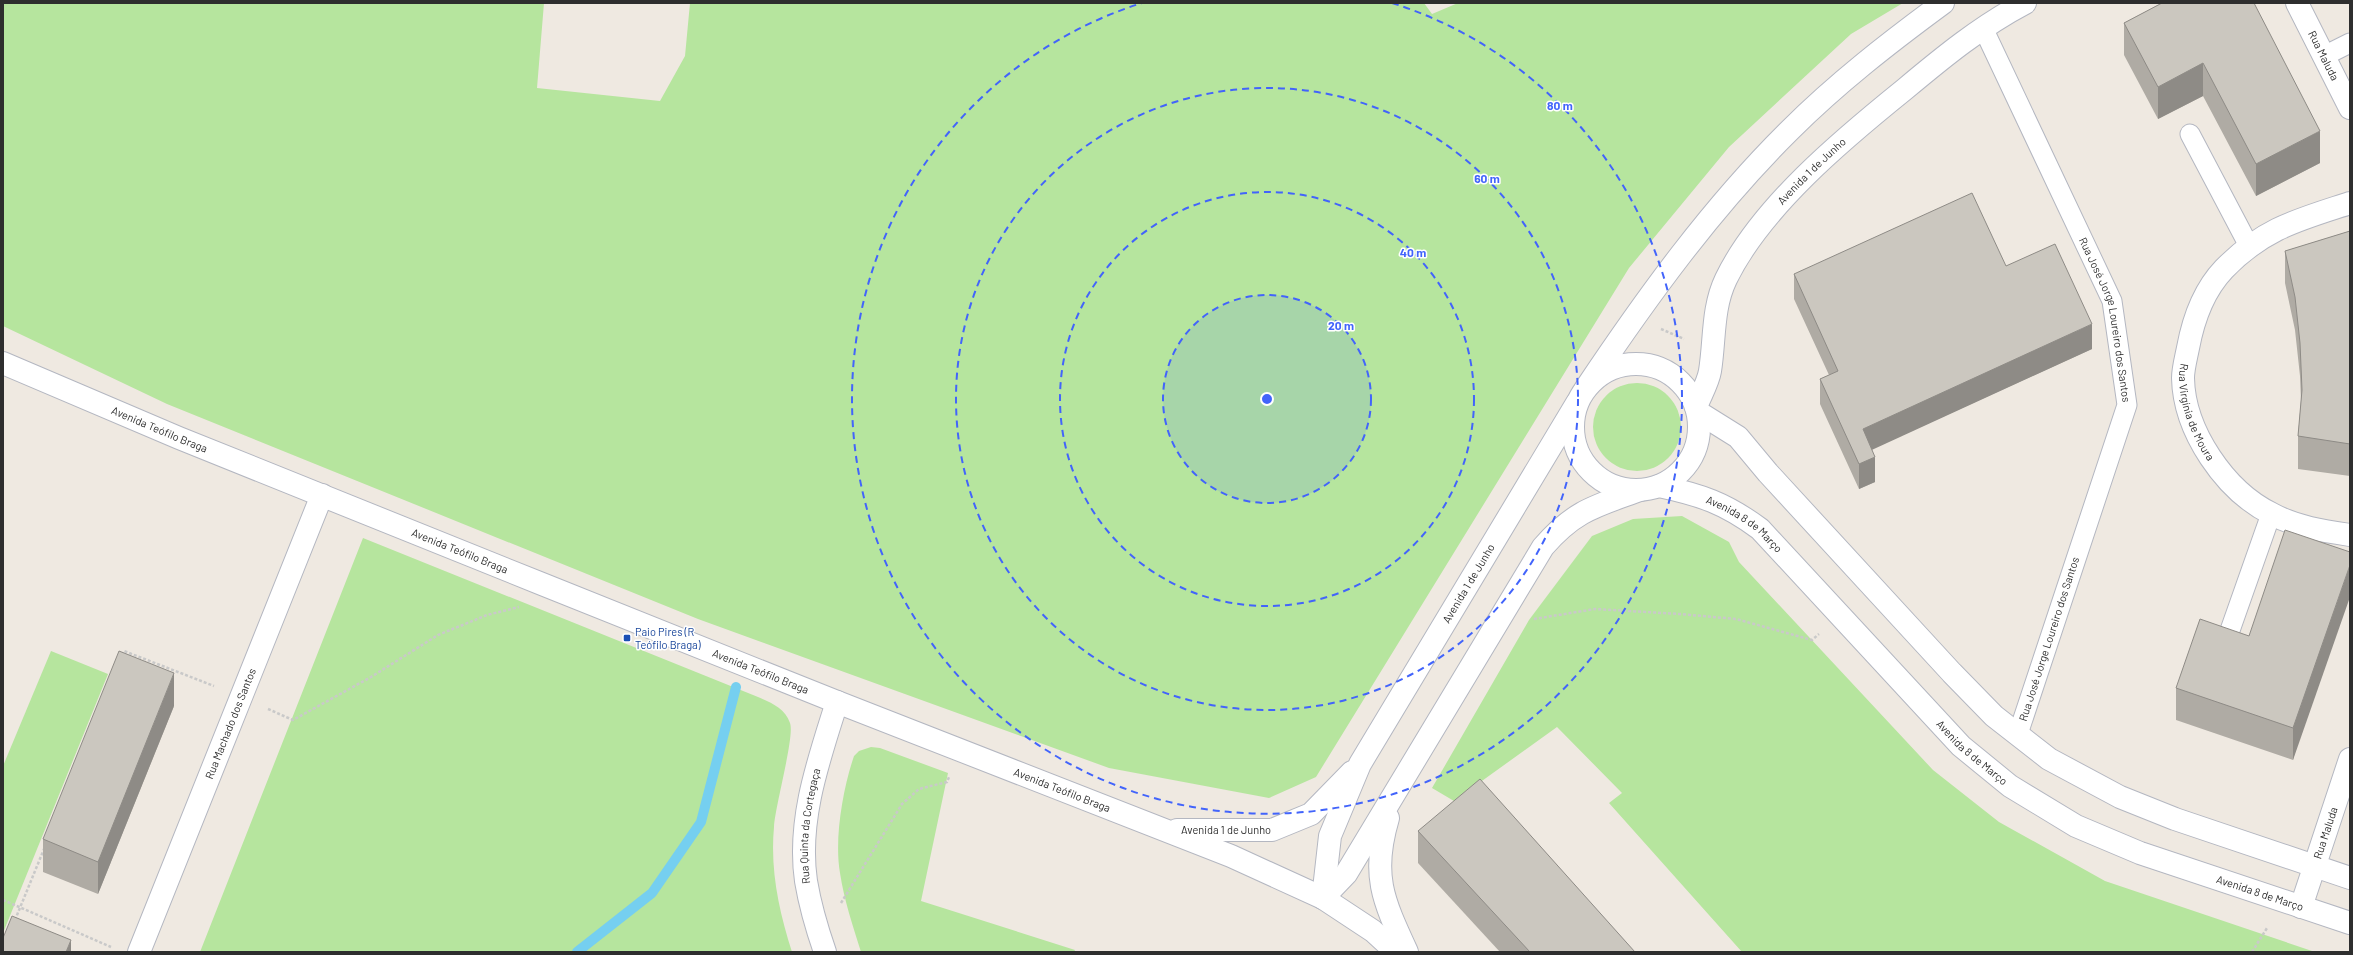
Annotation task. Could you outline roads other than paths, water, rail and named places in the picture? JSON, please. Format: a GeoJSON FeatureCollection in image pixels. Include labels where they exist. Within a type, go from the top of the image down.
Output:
{"type":"FeatureCollection","features":[{"type":"Feature","properties":{"kind":"street","name":"Avenida 1 de Junho"},"geometry":{"type":"LineString","coordinates":[[1323,898],[1330,836],[1360,764],[1582,395],[1635,318],[1697,234],[1733,190],[1790,130],[1849,76],[1943,3]]}},
{"type":"Feature","properties":{"kind":"street","name":"Avenida 1 de Junho"},"geometry":{"type":"LineString","coordinates":[[1697,410],[1710,372],[1711,351],[1717,306],[1725,280],[1743,247],[1775,208],[1847,135],[1955,48],[2025,3]]}},
{"type":"Feature","properties":{"kind":"street","name":"Rua Maluda"},"geometry":{"type":"LineString","coordinates":[[2297,3],[2350,108]]}},
{"type":"Feature","properties":{"kind":"street","name":"Rua Virgínia de Moura"},"geometry":{"type":"LineString","coordinates":[[2350,202],[2287,223],[2250,246],[2222,270],[2202,301],[2190,334],[2183,378],[2191,420],[2211,458],[2227,480],[2248,499],[2271,514],[2296,525],[2350,535]]}},
{"type":"Feature","properties":{"kind":"street","name":"Avenida Teófilo Braga"},"geometry":{"type":"LineString","coordinates":[[3,363],[178,438],[837,702],[1231,856],[1323,898],[1373,931],[1396,952]]}},
{"type":"Feature","properties":{"kind":"street"},"geometry":{"type":"LineString","coordinates":[[1323,898],[1346,874],[1543,547],[1560,528],[1587,509],[1649,488],[1675,478],[1688,464],[1696,448],[1700,430],[1697,410],[1691,396],[1680,382],[1666,371],[1649,365],[1632,364],[1614,368],[1599,375],[1582,395],[1573,419],[1573,438],[1579,455],[1590,471],[1604,482],[1622,489],[1649,488]]}},
{"type":"Feature","properties":{"kind":"street"},"geometry":{"type":"LineString","coordinates":[[1697,410],[1738,437],[1768,473],[1952,673],[1994,716],[2049,760],[2120,797],[2175,819],[2350,878]]}},
{"type":"Feature","properties":{"kind":"street","name":"Avenida 8 de Março"},"geometry":{"type":"LineString","coordinates":[[1649,488],[1692,493],[1712,500],[1735,511],[1760,529],[1961,746],[2010,786],[2076,826],[2140,853],[2350,923]]}},
{"type":"Feature","properties":{"kind":"street","name":"Rua Machado dos Santos"},"geometry":{"type":"LineString","coordinates":[[139,952],[322,495]]}},
{"type":"Feature","properties":{"kind":"street","name":"Rua Quinta da Cortegaça"},"geometry":{"type":"LineString","coordinates":[[822,945],[806,879],[804,844],[807,813],[814,778],[837,702]]}},
{"type":"Feature","properties":{"kind":"street","name":"Rua Maluda"},"geometry":{"type":"LineString","coordinates":[[2301,907],[2350,759]]}},
{"type":"Feature","properties":{"kind":"street","name":"Avenida 1 de Junho"},"geometry":{"type":"LineString","coordinates":[[1164,830],[1272,830],[1311,814],[1360,764]]}},
{"type":"Feature","properties":{"kind":"street"},"geometry":{"type":"LineString","coordinates":[[1397,788],[1380,844],[1380,879],[1388,910],[1407,952]]}},
{"type":"Feature","properties":{"kind":"lane","name":"Rua José Jorge Loureiro dos Santos"},"geometry":{"type":"LineString","coordinates":[[1984,30],[2112,301],[2127,405],[2018,734]]}},
{"type":"Feature","properties":{"kind":"lane"},"geometry":{"type":"LineString","coordinates":[[2324,56],[2350,43]]}},
{"type":"Feature","properties":{"kind":"lane"},"geometry":{"type":"LineString","coordinates":[[2190,134],[2250,246]]}},
{"type":"Feature","properties":{"kind":"lane"},"geometry":{"type":"LineString","coordinates":[[2228,636],[2271,514]]}},
{"type":"Feature","properties":{"kind":"waterway"},"geometry":{"type":"LineString","coordinates":[[577,952],[652,893],[701,822],[736,687]]}},
{"type":"Feature","properties":{"kind":"place","name":"Paio Pires (R Teófilo Braga)"},"geometry":{"type":"Point","coordinates":[627,638]}}]}
